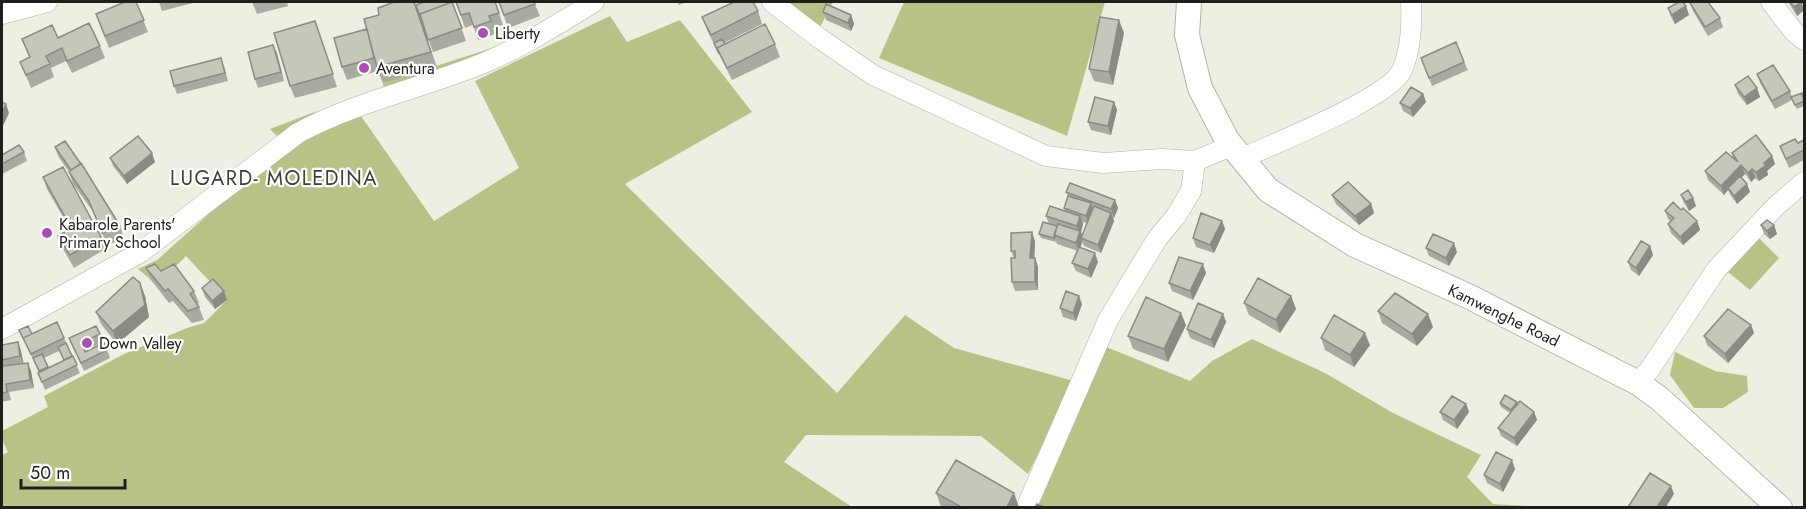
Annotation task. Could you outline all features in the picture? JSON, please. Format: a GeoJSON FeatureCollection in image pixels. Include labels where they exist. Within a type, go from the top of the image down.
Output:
{"type":"FeatureCollection","features":[{"type":"Feature","properties":{"kind":"main road","name":"Kamwenghe Road"},"geometry":{"type":"LineString","coordinates":[[1189,2],[1187,35],[1200,88],[1231,146],[1268,190],[1355,245],[1468,296],[1638,383],[1660,399],[1780,507]]}},
{"type":"Feature","properties":{"kind":"street"},"geometry":{"type":"LineString","coordinates":[[2,14],[47,2]]}},
{"type":"Feature","properties":{"kind":"street"},"geometry":{"type":"LineString","coordinates":[[2,329],[141,252],[298,133],[325,118],[487,62],[594,2]]}},
{"type":"Feature","properties":{"kind":"street"},"geometry":{"type":"LineString","coordinates":[[772,2],[827,44],[873,75],[1046,156],[1104,163],[1162,159],[1195,161],[1231,146],[1368,100],[1389,86],[1402,71],[1412,26],[1411,2]]}},
{"type":"Feature","properties":{"kind":"street"},"geometry":{"type":"LineString","coordinates":[[1771,2],[1794,33],[1804,40]]}},
{"type":"Feature","properties":{"kind":"street"},"geometry":{"type":"LineString","coordinates":[[1026,507],[1108,320],[1156,239],[1176,216],[1191,191],[1195,161]]}},
{"type":"Feature","properties":{"kind":"street"},"geometry":{"type":"LineString","coordinates":[[1638,383],[1650,369],[1716,270],[1776,206],[1804,182]]}},
{"type":"Feature","properties":{"kind":"green space"},"geometry":{"type":"Polygon","coordinates":[[[783,2],[833,2],[820,27],[783,2]]]}},
{"type":"Feature","properties":{"kind":"green space"},"geometry":{"type":"Polygon","coordinates":[[[904,2],[1105,2],[1067,136],[879,58],[904,2]]]}},
{"type":"Feature","properties":{"kind":"green space"},"geometry":{"type":"Polygon","coordinates":[[[610,16],[627,42],[680,20],[752,112],[625,184],[837,393],[905,315],[954,348],[1081,383],[1104,346],[1190,381],[1212,361],[1252,339],[1325,373],[1393,413],[1481,455],[1467,477],[1493,504],[1542,507],[1035,507],[1073,426],[1081,385],[1055,420],[1028,474],[981,436],[806,435],[784,462],[852,507],[2,507],[2,455],[8,452],[2,440],[2,431],[48,407],[44,396],[124,354],[204,323],[227,300],[186,256],[172,270],[151,280],[138,269],[157,260],[228,197],[277,158],[330,125],[359,113],[434,221],[519,168],[475,81],[610,16]]]}},
{"type":"Feature","properties":{"kind":"green space"},"geometry":{"type":"Polygon","coordinates":[[[511,42],[489,59],[384,91],[383,83],[511,42]]]}},
{"type":"Feature","properties":{"kind":"green space"},"geometry":{"type":"Polygon","coordinates":[[[317,111],[280,139],[270,129],[317,111]]]}},
{"type":"Feature","properties":{"kind":"green space"},"geometry":{"type":"Polygon","coordinates":[[[1755,234],[1779,258],[1750,290],[1723,268],[1755,234]]]}},
{"type":"Feature","properties":{"kind":"green space"},"geometry":{"type":"Polygon","coordinates":[[[1675,352],[1715,371],[1747,376],[1748,392],[1723,408],[1694,408],[1670,375],[1675,352]]]}},
{"type":"Feature","properties":{"kind":"building"},"geometry":{"type":"Polygon","coordinates":[[[125,2],[136,2],[144,20],[105,36],[96,14],[125,2]]]}},
{"type":"Feature","properties":{"kind":"building"},"geometry":{"type":"Polygon","coordinates":[[[394,2],[414,2],[431,52],[377,67],[364,19],[379,15],[378,8],[394,2]]]}},
{"type":"Feature","properties":{"kind":"building"},"geometry":{"type":"Polygon","coordinates":[[[424,2],[452,2],[420,14],[420,17],[416,5],[424,2]]]}},
{"type":"Feature","properties":{"kind":"building"},"geometry":{"type":"Polygon","coordinates":[[[452,2],[462,28],[428,40],[420,14],[452,2]]]}},
{"type":"Feature","properties":{"kind":"building"},"geometry":{"type":"Polygon","coordinates":[[[456,2],[495,2],[499,13],[489,16],[491,21],[474,27],[469,13],[461,15],[456,2]]]}},
{"type":"Feature","properties":{"kind":"building"},"geometry":{"type":"Polygon","coordinates":[[[499,2],[534,2],[535,4],[504,15],[499,2]]]}},
{"type":"Feature","properties":{"kind":"building"},"geometry":{"type":"Polygon","coordinates":[[[734,2],[753,2],[758,11],[711,35],[702,17],[734,2]]]}},
{"type":"Feature","properties":{"kind":"building"},"geometry":{"type":"Polygon","coordinates":[[[1683,2],[1686,6],[1672,15],[1668,8],[1683,2]]]}},
{"type":"Feature","properties":{"kind":"building"},"geometry":{"type":"Polygon","coordinates":[[[1708,2],[1720,18],[1705,27],[1690,3],[1708,2]]]}},
{"type":"Feature","properties":{"kind":"building"},"geometry":{"type":"Polygon","coordinates":[[[1790,2],[1801,2],[1794,7],[1790,2]]]}},
{"type":"Feature","properties":{"kind":"building"},"geometry":{"type":"Polygon","coordinates":[[[826,4],[851,15],[848,23],[823,12],[826,4]]]}},
{"type":"Feature","properties":{"kind":"building"},"geometry":{"type":"Polygon","coordinates":[[[1100,17],[1119,20],[1109,72],[1089,69],[1100,17]]]}},
{"type":"Feature","properties":{"kind":"building"},"geometry":{"type":"Polygon","coordinates":[[[315,21],[333,74],[290,86],[274,33],[315,21]]]}},
{"type":"Feature","properties":{"kind":"building"},"geometry":{"type":"Polygon","coordinates":[[[89,23],[100,46],[67,61],[62,48],[46,56],[50,64],[26,75],[20,62],[30,57],[22,39],[52,25],[58,38],[89,23]]]}},
{"type":"Feature","properties":{"kind":"building"},"geometry":{"type":"Polygon","coordinates":[[[765,24],[775,44],[727,68],[717,48],[765,24]]]}},
{"type":"Feature","properties":{"kind":"building"},"geometry":{"type":"Polygon","coordinates":[[[367,29],[374,58],[342,67],[334,38],[367,29]]]}},
{"type":"Feature","properties":{"kind":"building"},"geometry":{"type":"Polygon","coordinates":[[[722,39],[725,44],[717,48],[719,54],[714,43],[722,39]]]}},
{"type":"Feature","properties":{"kind":"building"},"geometry":{"type":"Polygon","coordinates":[[[1456,42],[1464,62],[1429,78],[1421,58],[1456,42]]]}},
{"type":"Feature","properties":{"kind":"building"},"geometry":{"type":"Polygon","coordinates":[[[273,45],[281,72],[255,79],[248,52],[273,45]]]}},
{"type":"Feature","properties":{"kind":"building"},"geometry":{"type":"Polygon","coordinates":[[[221,58],[225,73],[174,86],[170,71],[221,58]]]}},
{"type":"Feature","properties":{"kind":"building"},"geometry":{"type":"Polygon","coordinates":[[[1773,65],[1790,91],[1772,101],[1757,74],[1773,65]]]}},
{"type":"Feature","properties":{"kind":"building"},"geometry":{"type":"Polygon","coordinates":[[[1748,76],[1757,88],[1744,97],[1735,85],[1748,76]]]}},
{"type":"Feature","properties":{"kind":"building"},"geometry":{"type":"Polygon","coordinates":[[[1411,87],[1423,94],[1410,108],[1400,103],[1411,87]]]}},
{"type":"Feature","properties":{"kind":"building"},"geometry":{"type":"Polygon","coordinates":[[[1802,93],[1804,101],[1795,105],[1791,97],[1802,93]]]}},
{"type":"Feature","properties":{"kind":"building"},"geometry":{"type":"Polygon","coordinates":[[[1095,97],[1114,102],[1108,126],[1088,122],[1095,97]]]}},
{"type":"Feature","properties":{"kind":"building"},"geometry":{"type":"Polygon","coordinates":[[[1756,135],[1772,156],[1764,163],[1765,166],[1756,172],[1752,169],[1748,173],[1741,165],[1721,186],[1705,171],[1726,152],[1738,162],[1732,153],[1756,135]]]}},
{"type":"Feature","properties":{"kind":"building"},"geometry":{"type":"Polygon","coordinates":[[[138,136],[152,153],[124,176],[110,158],[138,136]]]}},
{"type":"Feature","properties":{"kind":"building"},"geometry":{"type":"Polygon","coordinates":[[[1795,139],[1798,143],[1804,140],[1804,150],[1786,159],[1780,146],[1795,139]]]}},
{"type":"Feature","properties":{"kind":"building"},"geometry":{"type":"Polygon","coordinates":[[[65,141],[81,164],[71,170],[55,147],[65,141]]]}},
{"type":"Feature","properties":{"kind":"building"},"geometry":{"type":"Polygon","coordinates":[[[19,145],[24,152],[2,164],[2,155],[19,145]]]}},
{"type":"Feature","properties":{"kind":"building"},"geometry":{"type":"Polygon","coordinates":[[[81,163],[120,226],[102,233],[89,201],[69,172],[81,163]]]}},
{"type":"Feature","properties":{"kind":"building"},"geometry":{"type":"Polygon","coordinates":[[[63,167],[101,237],[70,255],[58,236],[71,228],[43,177],[63,167]]]}},
{"type":"Feature","properties":{"kind":"building"},"geometry":{"type":"Polygon","coordinates":[[[1740,176],[1747,184],[1734,196],[1728,188],[1740,176]]]}},
{"type":"Feature","properties":{"kind":"building"},"geometry":{"type":"Polygon","coordinates":[[[1348,182],[1371,204],[1355,216],[1332,195],[1348,182]]]}},
{"type":"Feature","properties":{"kind":"building"},"geometry":{"type":"Polygon","coordinates":[[[1070,183],[1115,200],[1111,209],[1066,192],[1070,183]]]}},
{"type":"Feature","properties":{"kind":"building"},"geometry":{"type":"Polygon","coordinates":[[[1688,190],[1693,198],[1686,202],[1681,195],[1688,190]]]}},
{"type":"Feature","properties":{"kind":"building"},"geometry":{"type":"Polygon","coordinates":[[[1068,196],[1091,203],[1086,216],[1064,208],[1068,196]]]}},
{"type":"Feature","properties":{"kind":"building"},"geometry":{"type":"Polygon","coordinates":[[[1673,202],[1697,221],[1680,237],[1668,224],[1674,218],[1665,211],[1673,202]]]}},
{"type":"Feature","properties":{"kind":"building"},"geometry":{"type":"Polygon","coordinates":[[[1050,206],[1080,216],[1077,226],[1046,216],[1050,206]]]}},
{"type":"Feature","properties":{"kind":"building"},"geometry":{"type":"Polygon","coordinates":[[[1094,206],[1111,213],[1098,245],[1081,238],[1094,206]]]}},
{"type":"Feature","properties":{"kind":"building"},"geometry":{"type":"Polygon","coordinates":[[[1201,213],[1222,221],[1210,245],[1193,238],[1201,213]]]}},
{"type":"Feature","properties":{"kind":"building"},"geometry":{"type":"Polygon","coordinates":[[[1767,220],[1774,225],[1767,231],[1761,225],[1767,220]]]}},
{"type":"Feature","properties":{"kind":"building"},"geometry":{"type":"Polygon","coordinates":[[[1043,222],[1057,226],[1054,238],[1039,234],[1043,222]]]}},
{"type":"Feature","properties":{"kind":"building"},"geometry":{"type":"Polygon","coordinates":[[[1058,224],[1080,231],[1076,243],[1054,235],[1058,224]]]}},
{"type":"Feature","properties":{"kind":"building"},"geometry":{"type":"Polygon","coordinates":[[[1032,232],[1030,258],[1035,258],[1035,282],[1012,282],[1011,258],[1015,258],[1015,251],[1011,251],[1011,233],[1032,232]]]}},
{"type":"Feature","properties":{"kind":"building"},"geometry":{"type":"Polygon","coordinates":[[[1433,234],[1454,243],[1446,258],[1426,248],[1433,234]]]}},
{"type":"Feature","properties":{"kind":"building"},"geometry":{"type":"Polygon","coordinates":[[[1641,241],[1650,246],[1636,268],[1628,262],[1641,241]]]}},
{"type":"Feature","properties":{"kind":"building"},"geometry":{"type":"Polygon","coordinates":[[[1079,247],[1095,253],[1088,269],[1072,263],[1079,247]]]}},
{"type":"Feature","properties":{"kind":"building"},"geometry":{"type":"Polygon","coordinates":[[[1179,257],[1203,264],[1190,291],[1169,283],[1179,257]]]}},
{"type":"Feature","properties":{"kind":"building"},"geometry":{"type":"Polygon","coordinates":[[[155,264],[161,271],[174,264],[194,291],[190,294],[199,307],[188,311],[168,289],[165,291],[146,268],[155,264]]]}},
{"type":"Feature","properties":{"kind":"building"},"geometry":{"type":"Polygon","coordinates":[[[133,277],[140,283],[145,305],[113,331],[96,312],[133,277]]]}},
{"type":"Feature","properties":{"kind":"building"},"geometry":{"type":"Polygon","coordinates":[[[1258,278],[1291,296],[1276,320],[1244,303],[1258,278]]]}},
{"type":"Feature","properties":{"kind":"building"},"geometry":{"type":"Polygon","coordinates":[[[213,279],[224,291],[212,301],[202,288],[213,279]]]}},
{"type":"Feature","properties":{"kind":"building"},"geometry":{"type":"Polygon","coordinates":[[[1066,291],[1079,296],[1073,313],[1060,308],[1066,291]]]}},
{"type":"Feature","properties":{"kind":"building"},"geometry":{"type":"Polygon","coordinates":[[[1395,293],[1428,314],[1412,334],[1378,311],[1395,293]]]}},
{"type":"Feature","properties":{"kind":"building"},"geometry":{"type":"Polygon","coordinates":[[[1146,297],[1181,313],[1164,349],[1128,336],[1146,297]]]}},
{"type":"Feature","properties":{"kind":"building"},"geometry":{"type":"Polygon","coordinates":[[[1198,303],[1223,314],[1211,340],[1187,329],[1198,303]]]}},
{"type":"Feature","properties":{"kind":"building"},"geometry":{"type":"Polygon","coordinates":[[[1728,309],[1751,325],[1725,354],[1704,336],[1728,309]]]}},
{"type":"Feature","properties":{"kind":"building"},"geometry":{"type":"Polygon","coordinates":[[[1334,315],[1365,333],[1350,355],[1321,338],[1334,315]]]}},
{"type":"Feature","properties":{"kind":"building"},"geometry":{"type":"Polygon","coordinates":[[[57,322],[64,338],[31,354],[23,338],[57,322]]]}},
{"type":"Feature","properties":{"kind":"building"},"geometry":{"type":"Polygon","coordinates":[[[28,326],[32,334],[23,338],[19,330],[28,326]]]}},
{"type":"Feature","properties":{"kind":"building"},"geometry":{"type":"Polygon","coordinates":[[[96,326],[100,334],[81,343],[85,352],[104,343],[107,350],[81,363],[69,338],[96,326]]]}},
{"type":"Feature","properties":{"kind":"building"},"geometry":{"type":"Polygon","coordinates":[[[18,342],[20,356],[2,360],[2,345],[18,342]]]}},
{"type":"Feature","properties":{"kind":"building"},"geometry":{"type":"Polygon","coordinates":[[[66,343],[72,356],[64,360],[58,347],[66,343]]]}},
{"type":"Feature","properties":{"kind":"building"},"geometry":{"type":"Polygon","coordinates":[[[42,354],[48,367],[39,371],[33,358],[42,354]]]}},
{"type":"Feature","properties":{"kind":"building"},"geometry":{"type":"Polygon","coordinates":[[[73,356],[77,365],[42,382],[38,373],[73,356]]]}},
{"type":"Feature","properties":{"kind":"building"},"geometry":{"type":"Polygon","coordinates":[[[28,363],[30,380],[6,384],[7,392],[2,393],[2,366],[28,363]]]}},
{"type":"Feature","properties":{"kind":"building"},"geometry":{"type":"Polygon","coordinates":[[[1505,395],[1517,402],[1511,410],[1500,403],[1505,395]]]}},
{"type":"Feature","properties":{"kind":"building"},"geometry":{"type":"Polygon","coordinates":[[[1452,396],[1466,404],[1454,420],[1440,412],[1452,396]]]}},
{"type":"Feature","properties":{"kind":"building"},"geometry":{"type":"Polygon","coordinates":[[[1520,401],[1534,412],[1514,438],[1498,428],[1520,401]]]}},
{"type":"Feature","properties":{"kind":"building"},"geometry":{"type":"Polygon","coordinates":[[[1496,452],[1512,460],[1500,484],[1484,475],[1496,452]]]}},
{"type":"Feature","properties":{"kind":"building"},"geometry":{"type":"Polygon","coordinates":[[[956,460],[1014,493],[1007,507],[961,507],[936,493],[956,460]]]}},
{"type":"Feature","properties":{"kind":"building"},"geometry":{"type":"Polygon","coordinates":[[[1650,473],[1671,486],[1657,507],[1628,507],[1650,473]]]}},
{"type":"Feature","properties":{"kind":"place","name":"Liberty"},"geometry":{"type":"Point","coordinates":[483,33]}},
{"type":"Feature","properties":{"kind":"place","name":"Aventura"},"geometry":{"type":"Point","coordinates":[364,68]}},
{"type":"Feature","properties":{"kind":"place","name":"Kabarole Parents' Primary School"},"geometry":{"type":"Point","coordinates":[47,233]}},
{"type":"Feature","properties":{"kind":"place","name":"Down Valley"},"geometry":{"type":"Point","coordinates":[87,343]}},
{"type":"Feature","properties":{"kind":"district","name":"LUGARD- MOLEDINA"},"geometry":{"type":"Point","coordinates":[274,178]}}]}
